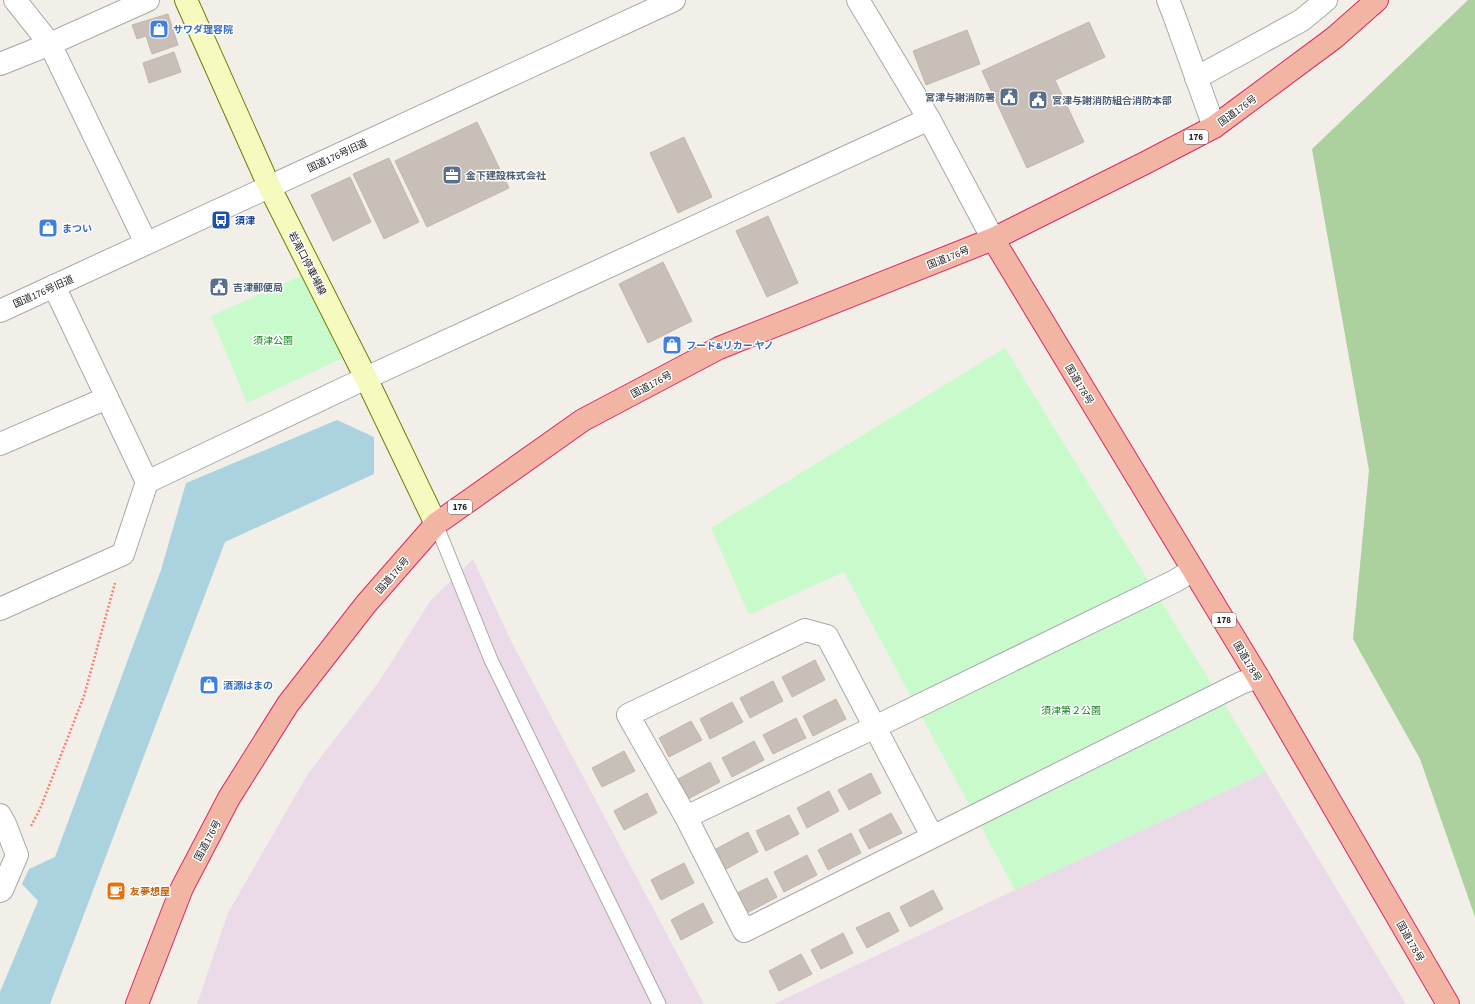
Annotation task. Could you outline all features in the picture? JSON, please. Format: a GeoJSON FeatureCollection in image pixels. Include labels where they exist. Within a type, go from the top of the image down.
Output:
{"type":"FeatureCollection","features":[{"type":"Feature","properties":{"kind":"highway","name":"国道176号"},"geometry":{"type":"LineString","coordinates":[[137,1004],[182,888],[229,798],[288,704],[366,604],[436,524],[583,420],[719,348],[993,239],[1214,128],[1334,38],[1377,0]]}},
{"type":"Feature","properties":{"kind":"highway","name":"国道178号"},"geometry":{"type":"LineString","coordinates":[[993,239],[1258,677],[1448,1004]]}},
{"type":"Feature","properties":{"kind":"main road","name":"岩滝口停車場線"},"geometry":{"type":"LineString","coordinates":[[186,0],[269,186],[366,378],[436,524]]}},
{"type":"Feature","properties":{"kind":"street"},"geometry":{"type":"LineString","coordinates":[[16,0],[50,44],[146,243]]}},
{"type":"Feature","properties":{"kind":"street"},"geometry":{"type":"LineString","coordinates":[[0,64],[50,44],[148,0]]}},
{"type":"Feature","properties":{"kind":"street","name":"国道176号旧道"},"geometry":{"type":"LineString","coordinates":[[0,310],[674,0]]}},
{"type":"Feature","properties":{"kind":"street"},"geometry":{"type":"LineString","coordinates":[[858,0],[929,119],[993,239]]}},
{"type":"Feature","properties":{"kind":"street"},"geometry":{"type":"LineString","coordinates":[[1168,0],[1214,128]]}},
{"type":"Feature","properties":{"kind":"street"},"geometry":{"type":"LineString","coordinates":[[1196,78],[1302,20],[1326,0]]}},
{"type":"Feature","properties":{"kind":"street"},"geometry":{"type":"LineString","coordinates":[[147,482],[366,378],[929,119]]}},
{"type":"Feature","properties":{"kind":"street"},"geometry":{"type":"LineString","coordinates":[[0,609],[124,554],[147,482],[54,286]]}},
{"type":"Feature","properties":{"kind":"street"},"geometry":{"type":"LineString","coordinates":[[0,444],[107,398]]}},
{"type":"Feature","properties":{"kind":"street"},"geometry":{"type":"LineString","coordinates":[[686,817],[1176,581],[1194,570]]}},
{"type":"Feature","properties":{"kind":"street"},"geometry":{"type":"LineString","coordinates":[[932,836],[827,636],[805,630],[628,715],[686,817],[744,931],[932,836],[1234,687],[1258,677]]}},
{"type":"Feature","properties":{"kind":"street"},"geometry":{"type":"LineString","coordinates":[[0,815],[17,855],[2,890],[0,891]]}},
{"type":"Feature","properties":{"kind":"lane"},"geometry":{"type":"LineString","coordinates":[[436,524],[491,660],[659,1004]]}},
{"type":"Feature","properties":{"kind":"path"},"geometry":{"type":"LineString","coordinates":[[17,855],[40,809],[84,696],[124,554]]}},
{"type":"Feature","properties":{"kind":"shaded area"},"geometry":{"type":"Polygon","coordinates":[[[473,559],[511,641],[704,1004],[197,1004],[228,913],[307,775],[378,683],[431,600],[473,559]]]}},
{"type":"Feature","properties":{"kind":"shaded area"},"geometry":{"type":"Polygon","coordinates":[[[1266,772],[1406,1004],[774,1004],[1015,890],[1266,772]]]}},
{"type":"Feature","properties":{"kind":"green space"},"geometry":{"type":"Polygon","coordinates":[[[1468,0],[1475,0],[1475,917],[1420,759],[1353,639],[1369,470],[1312,149],[1468,0]]]}},
{"type":"Feature","properties":{"kind":"green space","name":"須津公園"},"geometry":{"type":"Polygon","coordinates":[[[303,275],[345,357],[247,403],[211,316],[303,275]]]}},
{"type":"Feature","properties":{"kind":"green space","name":"須津第２公園"},"geometry":{"type":"Polygon","coordinates":[[[1005,348],[1266,772],[1015,890],[844,572],[749,615],[711,528],[1005,348]]]}},
{"type":"Feature","properties":{"kind":"water"},"geometry":{"type":"Polygon","coordinates":[[[337,420],[374,437],[374,474],[225,542],[50,1004],[0,1004],[0,992],[38,901],[22,884],[29,869],[55,857],[161,570],[186,483],[337,420]]]}},
{"type":"Feature","properties":{"kind":"building"},"geometry":{"type":"Polygon","coordinates":[[[168,14],[178,45],[152,54],[146,36],[137,39],[132,25],[168,14]]]}},
{"type":"Feature","properties":{"kind":"building"},"geometry":{"type":"Polygon","coordinates":[[[1089,22],[1105,57],[1055,80],[1084,142],[1027,168],[982,71],[1089,22]]]}},
{"type":"Feature","properties":{"kind":"building"},"geometry":{"type":"Polygon","coordinates":[[[967,30],[980,64],[926,85],[913,51],[967,30]]]}},
{"type":"Feature","properties":{"kind":"building"},"geometry":{"type":"Polygon","coordinates":[[[174,52],[181,72],[149,83],[143,63],[174,52]]]}},
{"type":"Feature","properties":{"kind":"building","name":"金下建設株式会社"},"geometry":{"type":"Polygon","coordinates":[[[477,122],[509,188],[427,227],[395,161],[477,122]]]}},
{"type":"Feature","properties":{"kind":"building"},"geometry":{"type":"Polygon","coordinates":[[[684,137],[712,197],[678,213],[650,153],[684,137]]]}},
{"type":"Feature","properties":{"kind":"building"},"geometry":{"type":"Polygon","coordinates":[[[389,158],[419,222],[384,239],[353,174],[389,158]]]}},
{"type":"Feature","properties":{"kind":"building"},"geometry":{"type":"Polygon","coordinates":[[[350,177],[371,222],[333,241],[311,195],[350,177]]]}},
{"type":"Feature","properties":{"kind":"building"},"geometry":{"type":"Polygon","coordinates":[[[768,216],[798,283],[767,297],[736,231],[768,216]]]}},
{"type":"Feature","properties":{"kind":"building"},"geometry":{"type":"Polygon","coordinates":[[[663,262],[692,321],[648,343],[619,284],[663,262]]]}},
{"type":"Feature","properties":{"kind":"building"},"geometry":{"type":"Polygon","coordinates":[[[815,660],[825,680],[792,697],[782,677],[815,660]]]}},
{"type":"Feature","properties":{"kind":"building"},"geometry":{"type":"Polygon","coordinates":[[[773,681],[783,701],[750,718],[740,698],[773,681]]]}},
{"type":"Feature","properties":{"kind":"building"},"geometry":{"type":"Polygon","coordinates":[[[836,699],[846,719],[813,736],[803,716],[836,699]]]}},
{"type":"Feature","properties":{"kind":"building"},"geometry":{"type":"Polygon","coordinates":[[[732,702],[743,722],[710,739],[700,719],[732,702]]]}},
{"type":"Feature","properties":{"kind":"building"},"geometry":{"type":"Polygon","coordinates":[[[796,718],[806,738],[773,754],[763,735],[796,718]]]}},
{"type":"Feature","properties":{"kind":"building"},"geometry":{"type":"Polygon","coordinates":[[[691,721],[702,740],[669,757],[659,738],[691,721]]]}},
{"type":"Feature","properties":{"kind":"building"},"geometry":{"type":"Polygon","coordinates":[[[754,741],[764,760],[732,777],[722,758],[754,741]]]}},
{"type":"Feature","properties":{"kind":"building"},"geometry":{"type":"Polygon","coordinates":[[[624,751],[635,771],[602,787],[592,768],[624,751]]]}},
{"type":"Feature","properties":{"kind":"building"},"geometry":{"type":"Polygon","coordinates":[[[710,762],[720,782],[688,799],[678,779],[710,762]]]}},
{"type":"Feature","properties":{"kind":"building"},"geometry":{"type":"Polygon","coordinates":[[[871,773],[881,793],[849,810],[838,790],[871,773]]]}},
{"type":"Feature","properties":{"kind":"building"},"geometry":{"type":"Polygon","coordinates":[[[829,791],[839,811],[807,828],[797,808],[829,791]]]}},
{"type":"Feature","properties":{"kind":"building"},"geometry":{"type":"Polygon","coordinates":[[[647,793],[657,813],[624,830],[614,811],[647,793]]]}},
{"type":"Feature","properties":{"kind":"building"},"geometry":{"type":"Polygon","coordinates":[[[891,813],[902,833],[869,849],[859,830],[891,813]]]}},
{"type":"Feature","properties":{"kind":"building"},"geometry":{"type":"Polygon","coordinates":[[[789,815],[799,834],[766,851],[756,831],[789,815]]]}},
{"type":"Feature","properties":{"kind":"building"},"geometry":{"type":"Polygon","coordinates":[[[748,832],[758,852],[726,869],[716,849],[748,832]]]}},
{"type":"Feature","properties":{"kind":"building"},"geometry":{"type":"Polygon","coordinates":[[[851,833],[861,853],[828,870],[818,850],[851,833]]]}},
{"type":"Feature","properties":{"kind":"building"},"geometry":{"type":"Polygon","coordinates":[[[807,855],[817,875],[784,892],[774,872],[807,855]]]}},
{"type":"Feature","properties":{"kind":"building"},"geometry":{"type":"Polygon","coordinates":[[[684,863],[694,883],[661,900],[651,880],[684,863]]]}},
{"type":"Feature","properties":{"kind":"building"},"geometry":{"type":"Polygon","coordinates":[[[767,878],[777,897],[745,914],[735,894],[767,878]]]}},
{"type":"Feature","properties":{"kind":"building"},"geometry":{"type":"Polygon","coordinates":[[[933,890],[943,909],[910,927],[900,907],[933,890]]]}},
{"type":"Feature","properties":{"kind":"building"},"geometry":{"type":"Polygon","coordinates":[[[703,903],[713,923],[681,940],[671,920],[703,903]]]}},
{"type":"Feature","properties":{"kind":"building"},"geometry":{"type":"Polygon","coordinates":[[[889,912],[899,931],[867,948],[856,928],[889,912]]]}},
{"type":"Feature","properties":{"kind":"building"},"geometry":{"type":"Polygon","coordinates":[[[843,933],[853,953],[821,969],[811,950],[843,933]]]}},
{"type":"Feature","properties":{"kind":"building"},"geometry":{"type":"Polygon","coordinates":[[[801,954],[812,974],[779,991],[769,971],[801,954]]]}},
{"type":"Feature","properties":{"kind":"place","name":"サワダ理容院"},"geometry":{"type":"Point","coordinates":[159,29]}},
{"type":"Feature","properties":{"kind":"place","name":"宮津与謝消防署"},"geometry":{"type":"Point","coordinates":[1009,97]}},
{"type":"Feature","properties":{"kind":"place","name":"宮津与謝消防組合消防本部"},"geometry":{"type":"Point","coordinates":[1038,100]}},
{"type":"Feature","properties":{"kind":"place","name":"金下建設株式会社"},"geometry":{"type":"Point","coordinates":[452,175]}},
{"type":"Feature","properties":{"kind":"place","name":"須津"},"geometry":{"type":"Point","coordinates":[221,220]}},
{"type":"Feature","properties":{"kind":"place","name":"まつい"},"geometry":{"type":"Point","coordinates":[48,228]}},
{"type":"Feature","properties":{"kind":"place","name":"吉津郵便局"},"geometry":{"type":"Point","coordinates":[219,287]}},
{"type":"Feature","properties":{"kind":"place","name":"フード&リカー ヤノ"},"geometry":{"type":"Point","coordinates":[672,345]}},
{"type":"Feature","properties":{"kind":"place","name":"酒源はまの"},"geometry":{"type":"Point","coordinates":[209,685]}},
{"type":"Feature","properties":{"kind":"place","name":"友夢想屋"},"geometry":{"type":"Point","coordinates":[116,891]}}]}
